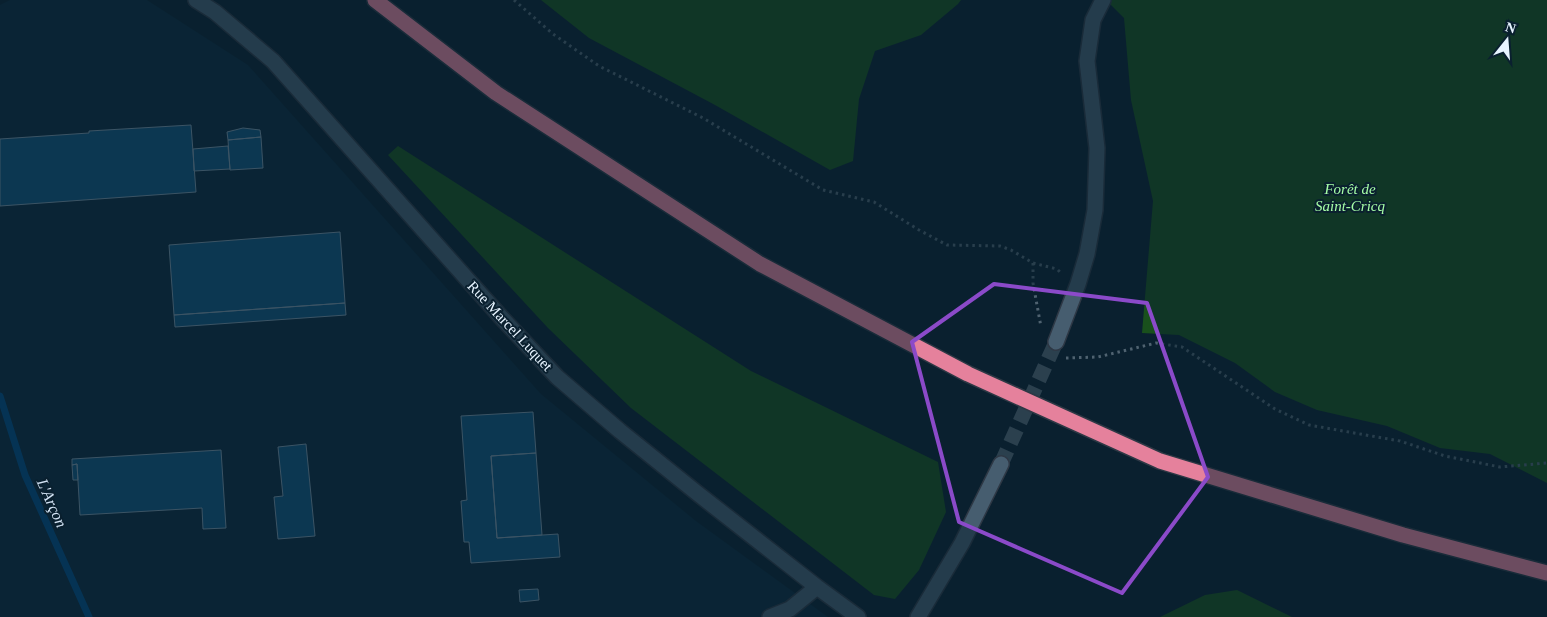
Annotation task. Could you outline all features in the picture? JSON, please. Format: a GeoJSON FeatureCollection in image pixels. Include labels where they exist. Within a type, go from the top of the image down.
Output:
{"type":"FeatureCollection","features":[{"type":"Feature","properties":{"kind":"highway"},"geometry":{"type":"LineString","coordinates":[[375,0],[496,93],[760,264],[968,374],[1160,461],[1403,535],[1547,573]]}},
{"type":"Feature","properties":{"kind":"street","name":"Rue Marcel Luquet"},"geometry":{"type":"LineString","coordinates":[[196,0],[215,12],[273,62],[500,316],[557,376],[620,431],[816,587],[858,617]]}},
{"type":"Feature","properties":{"kind":"street"},"geometry":{"type":"LineString","coordinates":[[1058,349],[1087,254],[1096,201],[1097,148],[1087,61],[1093,20],[1103,0]]}},
{"type":"Feature","properties":{"kind":"street"},"geometry":{"type":"LineString","coordinates":[[918,617],[962,544],[1000,464]]}},
{"type":"Feature","properties":{"kind":"street"},"geometry":{"type":"LineString","coordinates":[[770,617],[790,609],[816,587]]}},
{"type":"Feature","properties":{"kind":"path"},"geometry":{"type":"LineString","coordinates":[[514,0],[553,34],[599,66],[703,118],[822,190],[874,202],[947,245],[1000,246],[1011,250],[1033,263],[1057,270],[1078,284]]}},
{"type":"Feature","properties":{"kind":"path"},"geometry":{"type":"LineString","coordinates":[[1033,263],[1033,283],[1042,331]]}},
{"type":"Feature","properties":{"kind":"path"},"geometry":{"type":"LineString","coordinates":[[1058,349],[1066,358],[1098,357],[1156,343],[1182,347],[1275,409],[1309,425],[1400,441],[1445,456],[1500,466],[1547,463]]}},
{"type":"Feature","properties":{"kind":"highlighted area"},"geometry":{"type":"Polygon","coordinates":[[[994,284],[1147,303],[1208,477],[1122,593],[959,522],[912,342],[994,284]]]}},
{"type":"Feature","properties":{"kind":"shaded area"},"geometry":{"type":"Polygon","coordinates":[[[10,0],[147,0],[248,65],[541,394],[696,521],[828,617],[0,617],[0,5],[10,0]]]}},
{"type":"Feature","properties":{"kind":"green space"},"geometry":{"type":"Polygon","coordinates":[[[541,0],[961,0],[921,35],[875,51],[859,99],[853,161],[830,170],[715,105],[589,38],[541,0]]]}},
{"type":"Feature","properties":{"kind":"green space","name":"Forêt de Saint-Cricq"},"geometry":{"type":"Polygon","coordinates":[[[1106,0],[1547,0],[1547,483],[1490,454],[1440,448],[1387,426],[1317,410],[1275,392],[1235,363],[1179,335],[1142,333],[1153,201],[1131,100],[1124,18],[1106,0]]]}},
{"type":"Feature","properties":{"kind":"green space"},"geometry":{"type":"Polygon","coordinates":[[[398,146],[751,371],[938,462],[946,512],[919,570],[895,599],[874,595],[631,408],[548,328],[388,155],[398,146]]]}},
{"type":"Feature","properties":{"kind":"green space"},"geometry":{"type":"Polygon","coordinates":[[[1237,590],[1292,617],[1160,617],[1205,595],[1237,590]]]}},
{"type":"Feature","properties":{"kind":"building"},"geometry":{"type":"Polygon","coordinates":[[[191,125],[196,192],[0,206],[0,139],[191,125]]]}},
{"type":"Feature","properties":{"kind":"building"},"geometry":{"type":"Polygon","coordinates":[[[243,128],[260,130],[261,137],[228,140],[227,132],[243,128]]]}},
{"type":"Feature","properties":{"kind":"building"},"geometry":{"type":"Polygon","coordinates":[[[261,137],[263,168],[230,170],[228,140],[261,137]]]}},
{"type":"Feature","properties":{"kind":"building"},"geometry":{"type":"Polygon","coordinates":[[[228,146],[230,169],[194,171],[193,149],[228,146]]]}},
{"type":"Feature","properties":{"kind":"building"},"geometry":{"type":"Polygon","coordinates":[[[340,232],[345,303],[174,315],[169,245],[340,232]]]}},
{"type":"Feature","properties":{"kind":"building"},"geometry":{"type":"Polygon","coordinates":[[[345,303],[346,315],[175,327],[174,315],[345,303]]]}},
{"type":"Feature","properties":{"kind":"building"},"geometry":{"type":"Polygon","coordinates":[[[533,412],[536,453],[491,456],[497,538],[558,534],[560,557],[471,563],[469,542],[464,542],[461,501],[467,500],[461,416],[533,412]]]}},
{"type":"Feature","properties":{"kind":"building"},"geometry":{"type":"Polygon","coordinates":[[[306,444],[315,536],[278,539],[274,497],[283,496],[278,447],[306,444]]]}},
{"type":"Feature","properties":{"kind":"building"},"geometry":{"type":"Polygon","coordinates":[[[221,450],[226,528],[203,529],[202,508],[80,515],[77,464],[72,465],[72,459],[221,450]]]}},
{"type":"Feature","properties":{"kind":"building"},"geometry":{"type":"Polygon","coordinates":[[[536,453],[542,535],[497,538],[491,456],[536,453]]]}},
{"type":"Feature","properties":{"kind":"building"},"geometry":{"type":"Polygon","coordinates":[[[77,464],[78,480],[73,480],[72,465],[77,464]]]}},
{"type":"Feature","properties":{"kind":"building"},"geometry":{"type":"Polygon","coordinates":[[[538,589],[539,600],[520,602],[519,590],[538,589]]]}},
{"type":"Feature","properties":{"kind":"waterway","name":"L'Arçon"},"geometry":{"type":"LineString","coordinates":[[0,396],[25,475],[89,617]]}},
{"type":"Feature","properties":{"kind":"tunnel"},"geometry":{"type":"LineString","coordinates":[[1001,464],[1056,342]]}}]}
